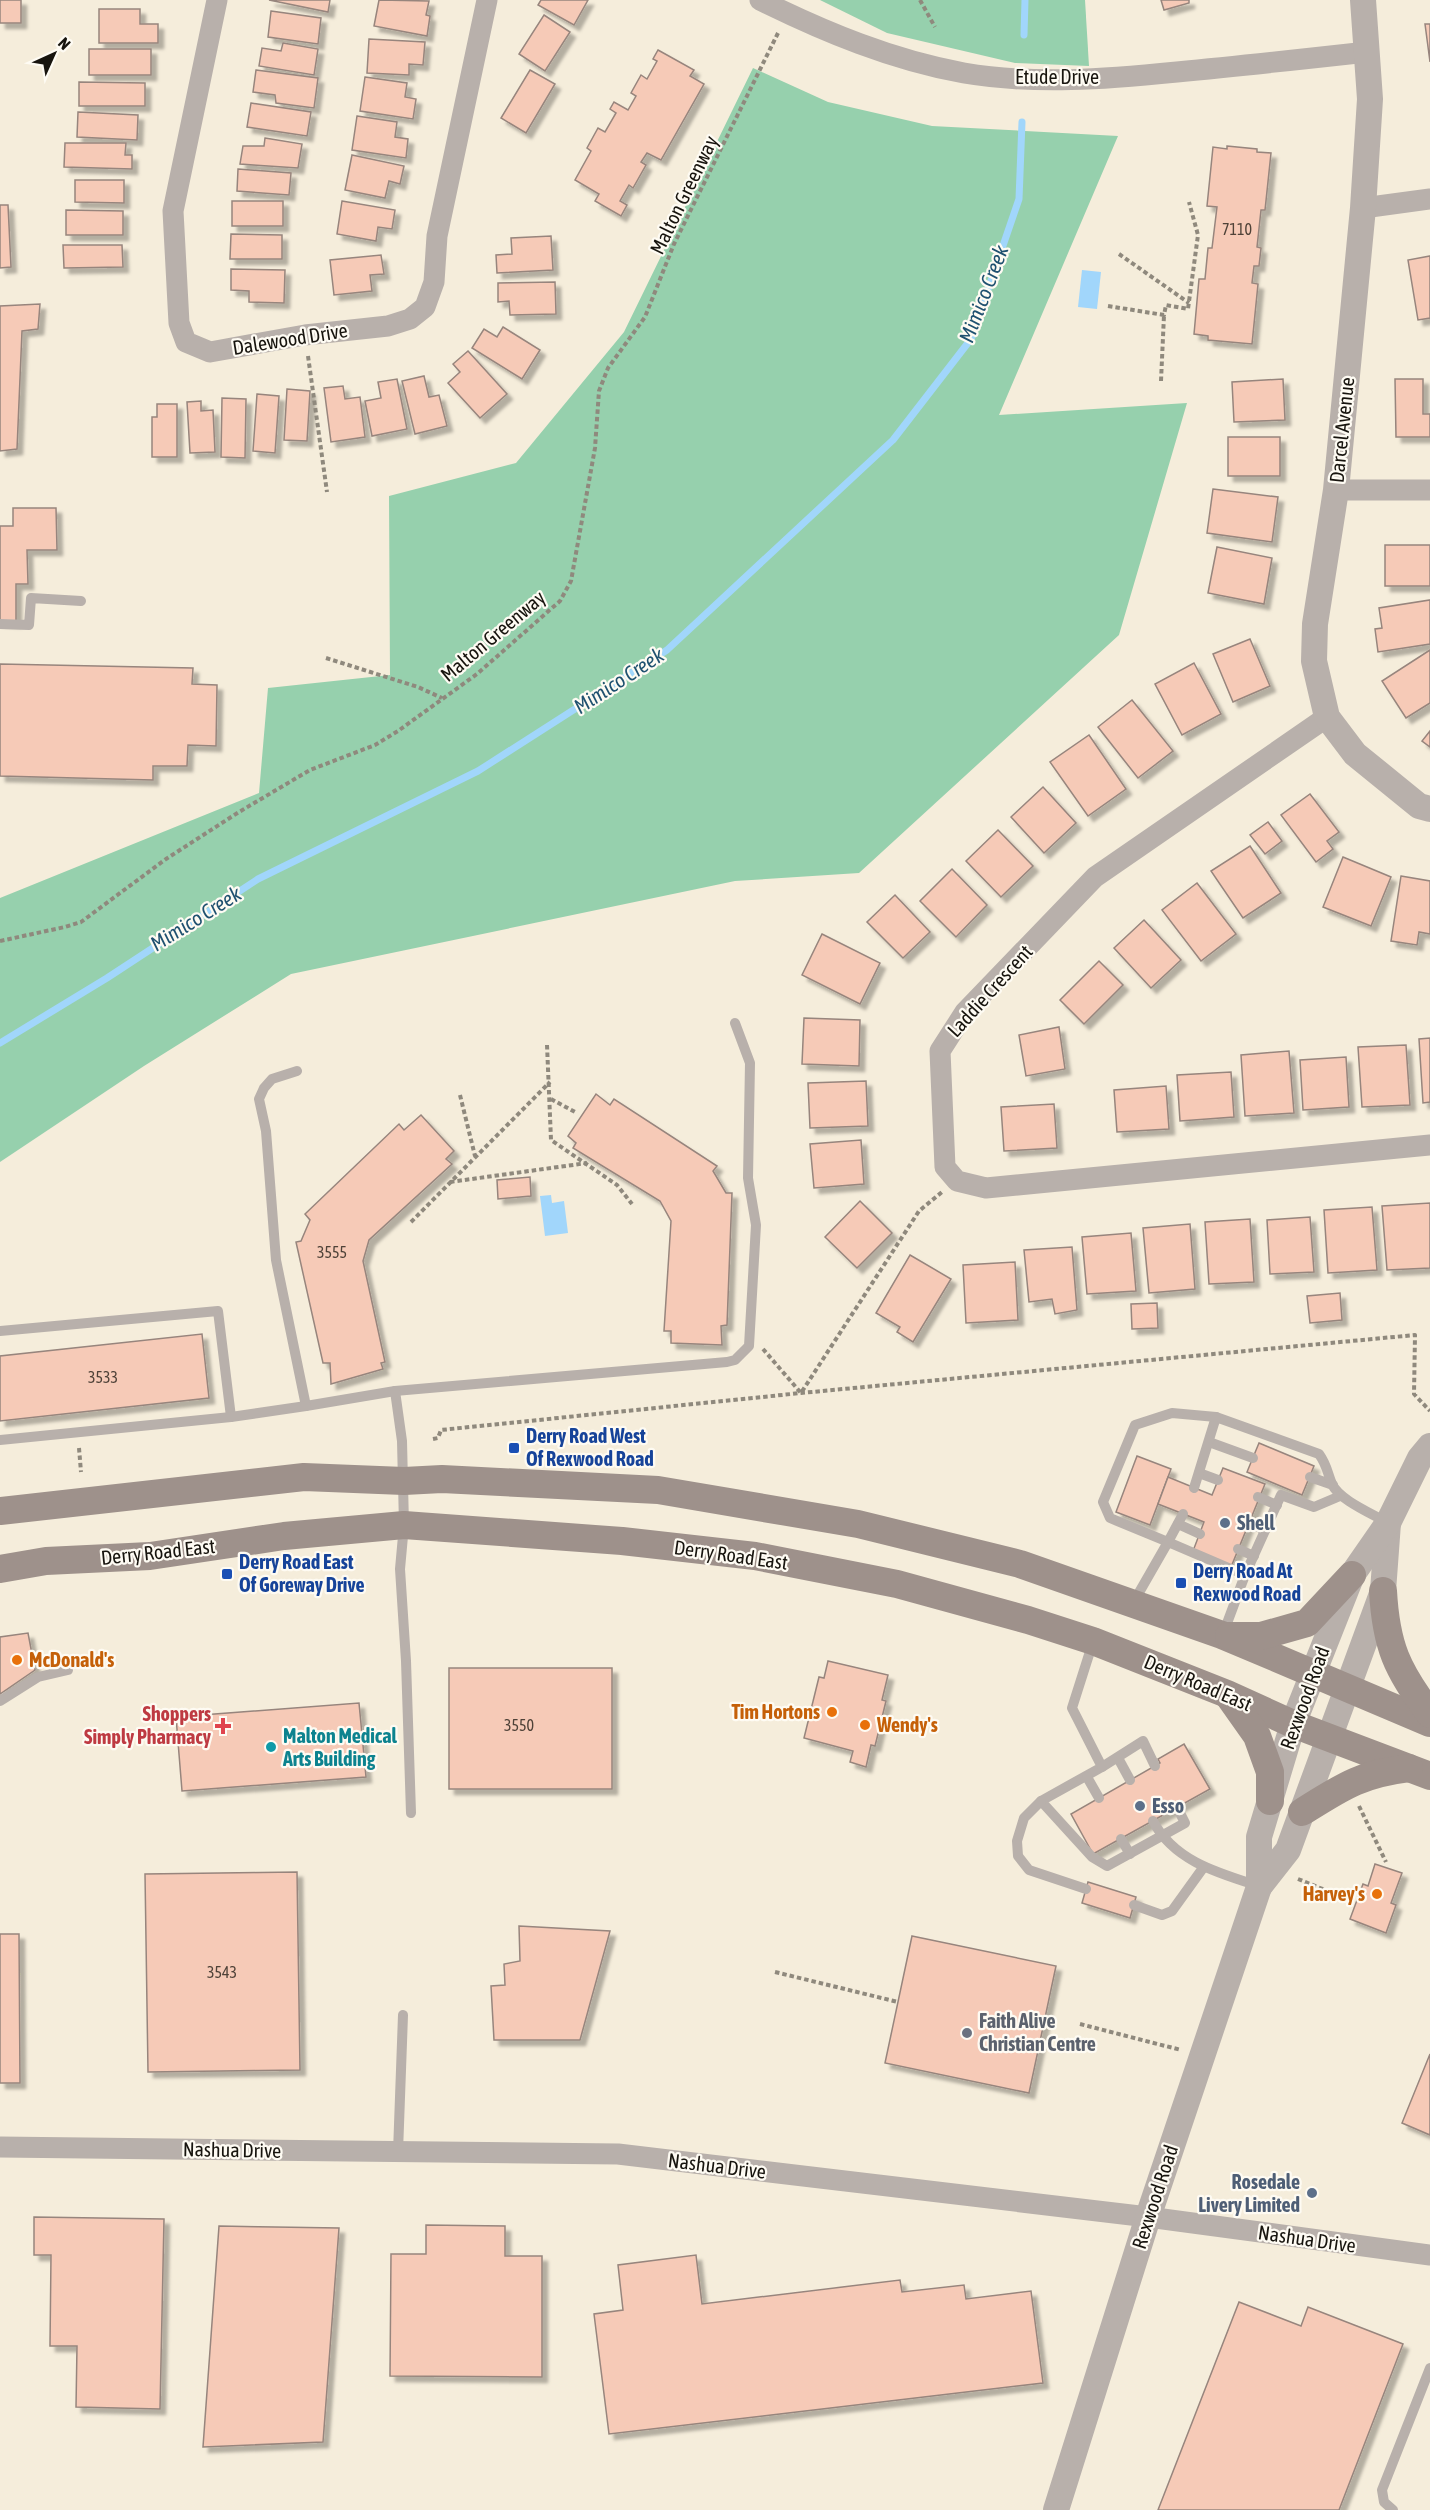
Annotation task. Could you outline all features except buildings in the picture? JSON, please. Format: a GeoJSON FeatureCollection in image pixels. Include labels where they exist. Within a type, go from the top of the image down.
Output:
{"type":"FeatureCollection","features":[{"type":"Feature","properties":{"kind":"main road"},"geometry":{"type":"LineString","coordinates":[[0,1511],[304,1477],[404,1481],[442,1479],[658,1490],[858,1524],[1020,1564],[1222,1635],[1430,1723]]}},
{"type":"Feature","properties":{"kind":"main road","name":"Derry Road East"},"geometry":{"type":"LineString","coordinates":[[0,1569],[46,1561],[150,1556],[284,1536],[404,1525],[622,1541],[755,1556],[897,1584],[1028,1620],[1094,1641],[1227,1694],[1293,1724],[1421,1772]]}},
{"type":"Feature","properties":{"kind":"main road"},"geometry":{"type":"LineString","coordinates":[[1222,1635],[1261,1636],[1306,1623],[1352,1575]]}},
{"type":"Feature","properties":{"kind":"main road"},"geometry":{"type":"LineString","coordinates":[[1383,1591],[1384,1626],[1401,1674],[1430,1714]]}},
{"type":"Feature","properties":{"kind":"main road"},"geometry":{"type":"LineString","coordinates":[[1227,1694],[1257,1736],[1270,1772],[1270,1801]]}},
{"type":"Feature","properties":{"kind":"main road"},"geometry":{"type":"LineString","coordinates":[[1302,1812],[1349,1782],[1380,1772],[1421,1772]]}},
{"type":"Feature","properties":{"kind":"street","name":"Dalewood Drive"},"geometry":{"type":"LineString","coordinates":[[217,0],[173,211],[179,323],[186,342],[210,352],[305,335],[388,326],[410,319],[426,307],[434,282],[437,236],[487,0]]}},
{"type":"Feature","properties":{"kind":"street","name":"Etude Drive"},"geometry":{"type":"LineString","coordinates":[[760,0],[853,42],[921,64],[966,73],[1015,78],[1067,80],[1137,76],[1367,52]]}},
{"type":"Feature","properties":{"kind":"street","name":"Darcel Avenue"},"geometry":{"type":"LineString","coordinates":[[1363,0],[1370,99],[1364,208],[1336,490],[1315,624],[1314,661],[1327,717],[1354,754],[1419,806],[1430,809]]}},
{"type":"Feature","properties":{"kind":"street"},"geometry":{"type":"LineString","coordinates":[[1364,208],[1430,199]]}},
{"type":"Feature","properties":{"kind":"street"},"geometry":{"type":"LineString","coordinates":[[1336,490],[1430,490]]}},
{"type":"Feature","properties":{"kind":"street","name":"Laddie Crescent"},"geometry":{"type":"LineString","coordinates":[[957,1181],[945,1167],[940,1051],[965,1012],[1095,877],[1327,717]]}},
{"type":"Feature","properties":{"kind":"street"},"geometry":{"type":"LineString","coordinates":[[957,1181],[986,1188],[1430,1145]]}},
{"type":"Feature","properties":{"kind":"street","name":"Rexwood Road"},"geometry":{"type":"LineString","coordinates":[[1056,2510],[1148,2217],[1259,1887],[1259,1838],[1293,1724],[1352,1575],[1388,1523],[1420,1458],[1430,1446]]}},
{"type":"Feature","properties":{"kind":"street","name":"Rexwood Road"},"geometry":{"type":"LineString","coordinates":[[1259,1887],[1288,1850],[1383,1591],[1388,1523]]}},
{"type":"Feature","properties":{"kind":"street","name":"Nashua Drive"},"geometry":{"type":"LineString","coordinates":[[0,2147],[618,2154],[1148,2217],[1430,2255]]}},
{"type":"Feature","properties":{"kind":"lane"},"geometry":{"type":"LineString","coordinates":[[0,624],[29,624],[31,598],[81,601]]}},
{"type":"Feature","properties":{"kind":"lane"},"geometry":{"type":"LineString","coordinates":[[0,1440],[231,1417],[395,1391],[735,1360],[749,1346],[751,1336],[756,1225],[748,1178],[750,1063],[735,1023]]}},
{"type":"Feature","properties":{"kind":"lane"},"geometry":{"type":"LineString","coordinates":[[297,1071],[272,1080],[264,1088],[259,1099],[266,1131],[276,1260],[306,1406]]}},
{"type":"Feature","properties":{"kind":"lane"},"geometry":{"type":"LineString","coordinates":[[0,1331],[218,1311],[231,1417]]}},
{"type":"Feature","properties":{"kind":"lane"},"geometry":{"type":"LineString","coordinates":[[395,1391],[402,1442],[404,1481],[404,1525],[400,1569],[406,1661],[411,1813]]}},
{"type":"Feature","properties":{"kind":"lane"},"geometry":{"type":"LineString","coordinates":[[1245,1575],[1110,1518],[1102,1502],[1135,1425],[1172,1413],[1216,1417],[1318,1454],[1328,1467],[1332,1485],[1340,1496],[1388,1523]]}},
{"type":"Feature","properties":{"kind":"lane"},"geometry":{"type":"LineString","coordinates":[[1194,1488],[1216,1417]]}},
{"type":"Feature","properties":{"kind":"lane"},"geometry":{"type":"LineString","coordinates":[[1209,1442],[1253,1458]]}},
{"type":"Feature","properties":{"kind":"lane"},"geometry":{"type":"LineString","coordinates":[[1199,1473],[1218,1480]]}},
{"type":"Feature","properties":{"kind":"lane"},"geometry":{"type":"LineString","coordinates":[[1310,1478],[1332,1485]]}},
{"type":"Feature","properties":{"kind":"lane"},"geometry":{"type":"LineString","coordinates":[[1222,1635],[1245,1575],[1281,1495],[1314,1507],[1340,1496]]}},
{"type":"Feature","properties":{"kind":"lane"},"geometry":{"type":"LineString","coordinates":[[1258,1497],[1278,1505]]}},
{"type":"Feature","properties":{"kind":"lane"},"geometry":{"type":"LineString","coordinates":[[1133,1604],[1184,1514]]}},
{"type":"Feature","properties":{"kind":"lane"},"geometry":{"type":"LineString","coordinates":[[1249,1523],[1265,1530]]}},
{"type":"Feature","properties":{"kind":"lane"},"geometry":{"type":"LineString","coordinates":[[1178,1524],[1200,1534]]}},
{"type":"Feature","properties":{"kind":"lane"},"geometry":{"type":"LineString","coordinates":[[1238,1549],[1254,1556]]}},
{"type":"Feature","properties":{"kind":"lane"},"geometry":{"type":"LineString","coordinates":[[1094,1641],[1072,1708],[1102,1767]]}},
{"type":"Feature","properties":{"kind":"lane"},"geometry":{"type":"LineString","coordinates":[[0,1701],[38,1677],[68,1670]]}},
{"type":"Feature","properties":{"kind":"lane"},"geometry":{"type":"LineString","coordinates":[[1086,1889],[1029,1870],[1018,1856],[1017,1841],[1024,1818],[1041,1801],[1087,1777],[1143,1741],[1155,1766]]}},
{"type":"Feature","properties":{"kind":"lane"},"geometry":{"type":"LineString","coordinates":[[1118,1758],[1130,1780]]}},
{"type":"Feature","properties":{"kind":"lane"},"geometry":{"type":"LineString","coordinates":[[1087,1777],[1099,1798]]}},
{"type":"Feature","properties":{"kind":"lane"},"geometry":{"type":"LineString","coordinates":[[1041,1801],[1092,1857],[1107,1866],[1185,1823],[1177,1807]]}},
{"type":"Feature","properties":{"kind":"lane"},"geometry":{"type":"LineString","coordinates":[[1153,1821],[1161,1836],[1203,1868],[1259,1887]]}},
{"type":"Feature","properties":{"kind":"lane"},"geometry":{"type":"LineString","coordinates":[[1121,1839],[1130,1854]]}},
{"type":"Feature","properties":{"kind":"lane"},"geometry":{"type":"LineString","coordinates":[[1134,1905],[1162,1915],[1172,1911],[1203,1868]]}},
{"type":"Feature","properties":{"kind":"lane"},"geometry":{"type":"LineString","coordinates":[[398,2152],[403,2015]]}},
{"type":"Feature","properties":{"kind":"lane"},"geometry":{"type":"LineString","coordinates":[[1393,2510],[1384,2502],[1382,2490],[1430,2368]]}},
{"type":"Feature","properties":{"kind":"path"},"geometry":{"type":"LineString","coordinates":[[920,0],[935,27]]}},
{"type":"Feature","properties":{"kind":"path","name":"Malton Greenway"},"geometry":{"type":"LineString","coordinates":[[0,941],[81,922],[166,859],[239,812],[310,770],[375,745],[477,674],[560,601],[571,581],[595,448],[598,391],[608,368],[645,317],[674,244],[781,28]]}},
{"type":"Feature","properties":{"kind":"path"},"geometry":{"type":"LineString","coordinates":[[1161,381],[1166,305],[1188,309],[1189,303],[1198,235],[1190,202]]}},
{"type":"Feature","properties":{"kind":"path"},"geometry":{"type":"LineString","coordinates":[[1119,254],[1189,303]]}},
{"type":"Feature","properties":{"kind":"path"},"geometry":{"type":"LineString","coordinates":[[1108,306],[1164,315]]}},
{"type":"Feature","properties":{"kind":"path"},"geometry":{"type":"LineString","coordinates":[[305,335],[327,492]]}},
{"type":"Feature","properties":{"kind":"path"},"geometry":{"type":"LineString","coordinates":[[326,658],[418,687],[443,698]]}},
{"type":"Feature","properties":{"kind":"path"},"geometry":{"type":"LineString","coordinates":[[547,1045],[552,1140],[617,1185],[632,1204]]}},
{"type":"Feature","properties":{"kind":"path"},"geometry":{"type":"LineString","coordinates":[[411,1222],[550,1082]]}},
{"type":"Feature","properties":{"kind":"path"},"geometry":{"type":"LineString","coordinates":[[460,1095],[475,1156]]}},
{"type":"Feature","properties":{"kind":"path"},"geometry":{"type":"LineString","coordinates":[[550,1098],[575,1112]]}},
{"type":"Feature","properties":{"kind":"path"},"geometry":{"type":"LineString","coordinates":[[449,1182],[588,1163]]}},
{"type":"Feature","properties":{"kind":"path"},"geometry":{"type":"LineString","coordinates":[[801,1393],[919,1211],[957,1181]]}},
{"type":"Feature","properties":{"kind":"path"},"geometry":{"type":"LineString","coordinates":[[433,1439],[438,1438],[441,1430],[801,1393],[1415,1335],[1414,1394],[1430,1411]]}},
{"type":"Feature","properties":{"kind":"path"},"geometry":{"type":"LineString","coordinates":[[751,1336],[801,1393]]}},
{"type":"Feature","properties":{"kind":"path"},"geometry":{"type":"LineString","coordinates":[[78,1432],[81,1472]]}},
{"type":"Feature","properties":{"kind":"path"},"geometry":{"type":"LineString","coordinates":[[1358,1804],[1386,1862]]}},
{"type":"Feature","properties":{"kind":"path"},"geometry":{"type":"LineString","coordinates":[[1298,1879],[1352,1901]]}},
{"type":"Feature","properties":{"kind":"path"},"geometry":{"type":"LineString","coordinates":[[775,1972],[898,2002]]}},
{"type":"Feature","properties":{"kind":"path"},"geometry":{"type":"LineString","coordinates":[[1080,2024],[1202,2055]]}},
{"type":"Feature","properties":{"kind":"green space"},"geometry":{"type":"Polygon","coordinates":[[[820,0],[1085,0],[1089,66],[1015,63],[887,33],[820,0]]]}},
{"type":"Feature","properties":{"kind":"green space"},"geometry":{"type":"Polygon","coordinates":[[[753,68],[828,102],[932,126],[1118,136],[999,415],[1187,403],[1119,635],[859,873],[735,881],[291,974],[144,1066],[0,1162],[0,898],[259,793],[268,688],[390,675],[389,496],[516,463],[624,332],[753,68]]]}},
{"type":"Feature","properties":{"kind":"water"},"geometry":{"type":"Polygon","coordinates":[[[1082,270],[1101,272],[1097,309],[1078,307],[1082,270]]]}},
{"type":"Feature","properties":{"kind":"water"},"geometry":{"type":"Polygon","coordinates":[[[551,1195],[552,1203],[564,1201],[568,1233],[545,1236],[540,1196],[551,1195]]]}},
{"type":"Feature","properties":{"kind":"waterway","name":"Mimico Creek"},"geometry":{"type":"LineString","coordinates":[[1024,35],[1025,0]]}},
{"type":"Feature","properties":{"kind":"waterway","name":"Mimico Creek"},"geometry":{"type":"LineString","coordinates":[[0,1043],[107,978],[258,879],[478,771],[667,650],[893,440],[971,339],[1019,199],[1022,122]]}},
{"type":"Feature","properties":{"kind":"place","name":"Derry Road West Of Rexwood Road"},"geometry":{"type":"Point","coordinates":[514,1448]}},
{"type":"Feature","properties":{"kind":"place","name":"Shell"},"geometry":{"type":"Point","coordinates":[1225,1523]}},
{"type":"Feature","properties":{"kind":"place","name":"Derry Road East Of Goreway Drive"},"geometry":{"type":"Point","coordinates":[227,1574]}},
{"type":"Feature","properties":{"kind":"place","name":"Derry Road At Rexwood Road"},"geometry":{"type":"Point","coordinates":[1181,1583]}},
{"type":"Feature","properties":{"kind":"place","name":"McDonald's"},"geometry":{"type":"Point","coordinates":[17,1660]}},
{"type":"Feature","properties":{"kind":"place","name":"Tim Hortons"},"geometry":{"type":"Point","coordinates":[832,1712]}},
{"type":"Feature","properties":{"kind":"place","name":"Wendy's"},"geometry":{"type":"Point","coordinates":[865,1725]}},
{"type":"Feature","properties":{"kind":"place","name":"Shoppers Simply Pharmacy"},"geometry":{"type":"Point","coordinates":[223,1726]}},
{"type":"Feature","properties":{"kind":"place","name":"Malton Medical Arts Building"},"geometry":{"type":"Point","coordinates":[271,1747]}},
{"type":"Feature","properties":{"kind":"place","name":"Esso"},"geometry":{"type":"Point","coordinates":[1140,1806]}},
{"type":"Feature","properties":{"kind":"place","name":"Harvey's"},"geometry":{"type":"Point","coordinates":[1377,1894]}},
{"type":"Feature","properties":{"kind":"place","name":"Faith Alive Christian Centre"},"geometry":{"type":"Point","coordinates":[967,2033]}},
{"type":"Feature","properties":{"kind":"place","name":"Rosedale Livery Limited"},"geometry":{"type":"Point","coordinates":[1312,2193]}}]}
